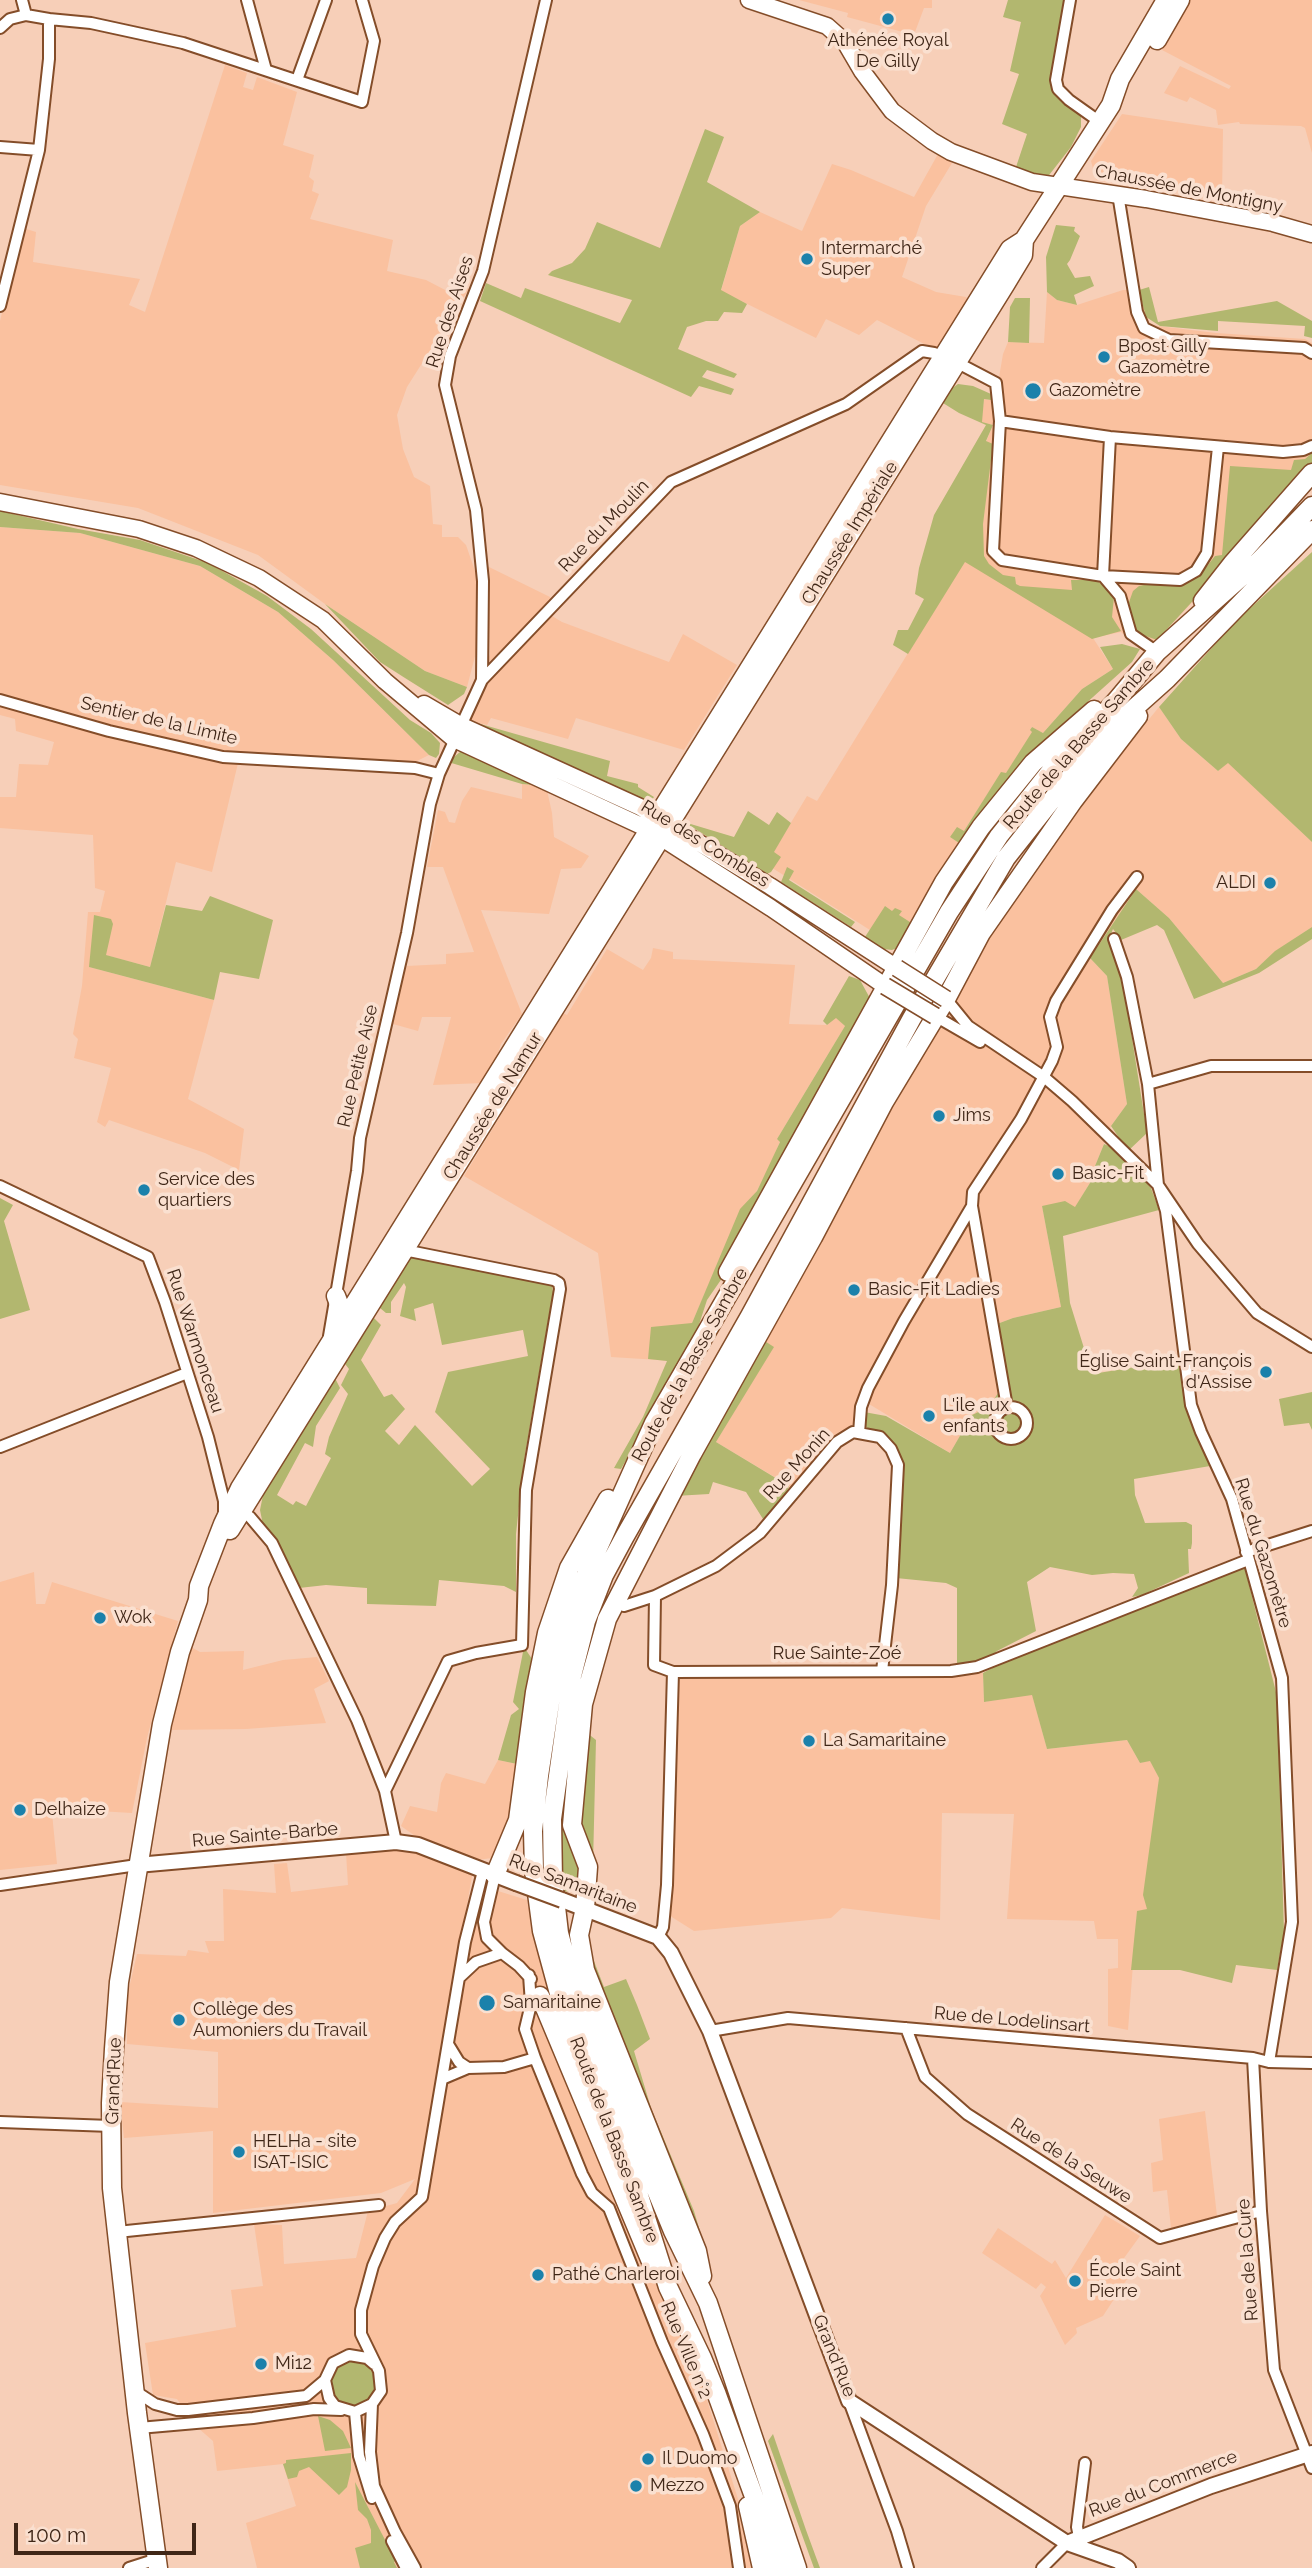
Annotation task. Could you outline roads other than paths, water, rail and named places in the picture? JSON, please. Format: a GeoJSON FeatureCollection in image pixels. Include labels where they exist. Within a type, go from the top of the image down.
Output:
{"type":"FeatureCollection","features":[{"type":"Feature","properties":{"kind":"main road","name":"Chaussée de Montigny"},"geometry":{"type":"LineString","coordinates":[[749,0],[827,26],[845,42],[862,71],[892,111],[951,152],[1032,182],[1118,194],[1273,223],[1312,234]]}},
{"type":"Feature","properties":{"kind":"main road","name":"Chaussée Impériale"},"geometry":{"type":"LineString","coordinates":[[1111,105],[1121,79],[1166,0]]}},
{"type":"Feature","properties":{"kind":"main road","name":"Chaussée Impériale"},"geometry":{"type":"LineString","coordinates":[[658,826],[950,359],[1023,255],[1024,240],[1111,105],[1130,85],[1180,0]]}},
{"type":"Feature","properties":{"kind":"main road"},"geometry":{"type":"LineString","coordinates":[[1175,637],[1232,564],[1312,473]]}},
{"type":"Feature","properties":{"kind":"main road","name":"Rue des Combles"},"geometry":{"type":"LineString","coordinates":[[0,502],[139,529],[196,548],[259,578],[323,620],[385,681],[457,732],[658,826],[946,999]]}},
{"type":"Feature","properties":{"kind":"main road","name":"Route de la Basse Sambre"},"geometry":{"type":"LineString","coordinates":[[780,2568],[717,2395],[668,2287],[634,2180],[561,2001],[542,1931],[534,1870],[533,1831],[538,1776],[555,1670],[576,1597],[654,1423],[949,912],[999,836],[1053,768],[1116,701],[1157,652],[1258,562],[1312,506]]}},
{"type":"Feature","properties":{"kind":"main road","name":"Route de la Basse Sambre"},"geometry":{"type":"LineString","coordinates":[[797,2568],[708,2303],[673,2231],[575,1993],[559,1933],[553,1881],[552,1819],[572,1676],[586,1622],[604,1575],[750,1316],[912,1018],[1006,858],[1085,758],[1120,721],[1167,679],[1312,530]]}},
{"type":"Feature","properties":{"kind":"main road"},"geometry":{"type":"LineString","coordinates":[[1201,643],[1267,593],[1312,547]]}},
{"type":"Feature","properties":{"kind":"main road"},"geometry":{"type":"LineString","coordinates":[[708,2303],[697,2250],[585,1970],[579,1935],[588,1867],[572,1825],[583,1704],[607,1619],[688,1460],[884,1102],[946,999],[981,933],[1073,801],[1167,679]]}},
{"type":"Feature","properties":{"kind":"main road"},"geometry":{"type":"LineString","coordinates":[[689,1363],[718,1291],[944,882],[981,827],[1033,763],[1099,705],[1116,701]]}},
{"type":"Feature","properties":{"kind":"main road","name":"Rue des Combles"},"geometry":{"type":"LineString","coordinates":[[658,826],[885,986],[935,1016]]}},
{"type":"Feature","properties":{"kind":"main road","name":"Chaussée de Namur"},"geometry":{"type":"LineString","coordinates":[[316,1379],[325,1352],[613,887],[658,826]]}},
{"type":"Feature","properties":{"kind":"main road","name":"Chaussée de Namur"},"geometry":{"type":"LineString","coordinates":[[198,1600],[199,1586],[233,1497],[404,1250],[562,994],[658,826]]}},
{"type":"Feature","properties":{"kind":"main road"},"geometry":{"type":"LineString","coordinates":[[562,994],[562,985],[604,915],[613,887]]}},
{"type":"Feature","properties":{"kind":"main road"},"geometry":{"type":"LineString","coordinates":[[336,1296],[346,1319]]}},
{"type":"Feature","properties":{"kind":"main road"},"geometry":{"type":"LineString","coordinates":[[719,1404],[750,1316]]}},
{"type":"Feature","properties":{"kind":"main road","name":"Chaussée de Namur"},"geometry":{"type":"LineString","coordinates":[[316,1379],[346,1331],[346,1319]]}},
{"type":"Feature","properties":{"kind":"main road"},"geometry":{"type":"LineString","coordinates":[[625,1536],[688,1460]]}},
{"type":"Feature","properties":{"kind":"main road"},"geometry":{"type":"LineString","coordinates":[[489,1873],[518,1821],[535,1692],[547,1633],[569,1568],[615,1487],[635,1462]]}},
{"type":"Feature","properties":{"kind":"main road"},"geometry":{"type":"LineString","coordinates":[[198,1600],[211,1580],[217,1549],[232,1516],[233,1497]]}},
{"type":"Feature","properties":{"kind":"main road","name":"Grand'Rue"},"geometry":{"type":"LineString","coordinates":[[158,2563],[139,2428],[112,2188],[111,2126],[119,1982],[137,1865],[162,1724],[180,1652],[198,1600]]}},
{"type":"Feature","properties":{"kind":"main road"},"geometry":{"type":"LineString","coordinates":[[540,1996],[647,2258],[668,2287]]}},
{"type":"Feature","properties":{"kind":"main road"},"geometry":{"type":"LineString","coordinates":[[717,2395],[762,2568]]}},
{"type":"Feature","properties":{"kind":"street"},"geometry":{"type":"LineString","coordinates":[[22,0],[26,15]]}},
{"type":"Feature","properties":{"kind":"street"},"geometry":{"type":"LineString","coordinates":[[247,0],[266,70]]}},
{"type":"Feature","properties":{"kind":"street"},"geometry":{"type":"LineString","coordinates":[[297,80],[326,0]]}},
{"type":"Feature","properties":{"kind":"street"},"geometry":{"type":"LineString","coordinates":[[0,28],[10,19],[26,15],[90,23],[183,43],[362,102],[374,41],[362,0]]}},
{"type":"Feature","properties":{"kind":"street","name":"Rue des Aises"},"geometry":{"type":"LineString","coordinates":[[482,680],[483,581],[476,510],[445,385],[450,356],[483,271],[546,0]]}},
{"type":"Feature","properties":{"kind":"street"},"geometry":{"type":"LineString","coordinates":[[1070,0],[1056,80],[1058,89],[1100,122]]}},
{"type":"Feature","properties":{"kind":"street"},"geometry":{"type":"LineString","coordinates":[[0,306],[39,150],[49,58],[49,19]]}},
{"type":"Feature","properties":{"kind":"street"},"geometry":{"type":"LineString","coordinates":[[0,147],[39,150]]}},
{"type":"Feature","properties":{"kind":"street"},"geometry":{"type":"LineString","coordinates":[[1118,194],[1137,312],[1144,328],[1169,340],[1304,348],[1312,353]]}},
{"type":"Feature","properties":{"kind":"street","name":"Rue du Moulin"},"geometry":{"type":"LineString","coordinates":[[433,789],[482,680],[671,482],[846,404],[922,351],[950,359]]}},
{"type":"Feature","properties":{"kind":"street"},"geometry":{"type":"LineString","coordinates":[[950,359],[996,383],[1000,421],[993,551],[1002,560],[1103,576],[1180,580],[1196,571],[1207,553],[1218,447]]}},
{"type":"Feature","properties":{"kind":"street"},"geometry":{"type":"LineString","coordinates":[[1000,421],[1110,437],[1218,447],[1283,452],[1312,446]]}},
{"type":"Feature","properties":{"kind":"street"},"geometry":{"type":"LineString","coordinates":[[1110,437],[1103,576],[1120,596],[1131,634],[1157,652]]}},
{"type":"Feature","properties":{"kind":"street","name":"Sentier de la Limite"},"geometry":{"type":"LineString","coordinates":[[0,700],[109,731],[223,757],[415,768],[439,774]]}},
{"type":"Feature","properties":{"kind":"street","name":"Rue Petite Aise"},"geometry":{"type":"LineString","coordinates":[[325,1352],[364,1116],[407,933],[433,789]]}},
{"type":"Feature","properties":{"kind":"street"},"geometry":{"type":"LineString","coordinates":[[1007,1407],[972,1206],[973,1192],[1021,1119],[1056,1052],[1050,1017],[1056,1001],[1112,910],[1138,877]]}},
{"type":"Feature","properties":{"kind":"street","name":"Rue du Gazomètre"},"geometry":{"type":"LineString","coordinates":[[1114,939],[1127,977],[1147,1084],[1158,1185],[1166,1212],[1191,1405],[1232,1499],[1282,1678],[1292,1922],[1269,2062]]}},
{"type":"Feature","properties":{"kind":"street"},"geometry":{"type":"LineString","coordinates":[[946,999],[968,1026],[1044,1077],[1073,1101],[1158,1185],[1198,1244],[1257,1313],[1312,1347]]}},
{"type":"Feature","properties":{"kind":"street"},"geometry":{"type":"LineString","coordinates":[[935,1016],[1044,1077]]}},
{"type":"Feature","properties":{"kind":"street"},"geometry":{"type":"LineString","coordinates":[[1147,1084],[1211,1066],[1312,1066]]}},
{"type":"Feature","properties":{"kind":"street","name":"Rue Warmonceau"},"geometry":{"type":"LineString","coordinates":[[0,1185],[148,1257],[233,1497]]}},
{"type":"Feature","properties":{"kind":"street"},"geometry":{"type":"LineString","coordinates":[[859,1433],[861,1407],[868,1388],[972,1206]]}},
{"type":"Feature","properties":{"kind":"street"},"geometry":{"type":"LineString","coordinates":[[384,1791],[448,1661],[523,1645],[526,1490],[561,1289],[559,1283],[554,1280],[404,1250]]}},
{"type":"Feature","properties":{"kind":"street"},"geometry":{"type":"LineString","coordinates":[[0,1447],[187,1373]]}},
{"type":"Feature","properties":{"kind":"street","name":"Rue Monin"},"geometry":{"type":"LineString","coordinates":[[624,1606],[655,1596],[716,1566],[760,1533],[837,1442],[853,1432],[880,1437],[891,1449],[898,1465],[892,1585],[882,1671]]}},
{"type":"Feature","properties":{"kind":"street"},"geometry":{"type":"LineString","coordinates":[[233,1497],[272,1543],[357,1720],[384,1791],[396,1842]]}},
{"type":"Feature","properties":{"kind":"street","name":"Rue Sainte-Zoé"},"geometry":{"type":"LineString","coordinates":[[673,1672],[951,1671],[977,1667],[1312,1531]]}},
{"type":"Feature","properties":{"kind":"street"},"geometry":{"type":"LineString","coordinates":[[655,1596],[654,1665],[673,1672],[667,1885],[663,1927],[658,1937]]}},
{"type":"Feature","properties":{"kind":"street","name":"Rue Samaritaine"},"geometry":{"type":"LineString","coordinates":[[396,1842],[418,1845],[658,1937]]}},
{"type":"Feature","properties":{"kind":"street","name":"Rue Sainte-Barbe"},"geometry":{"type":"LineString","coordinates":[[137,1865],[396,1842]]}},
{"type":"Feature","properties":{"kind":"street"},"geometry":{"type":"LineString","coordinates":[[0,1885],[137,1865]]}},
{"type":"Feature","properties":{"kind":"street"},"geometry":{"type":"LineString","coordinates":[[489,1873],[484,1922],[487,1938],[529,1975],[540,1996]]}},
{"type":"Feature","properties":{"kind":"street"},"geometry":{"type":"LineString","coordinates":[[415,2568],[374,2486],[370,2452],[372,2404],[382,2387],[379,2371],[360,2334],[361,2310],[373,2266],[385,2238],[395,2222],[422,2197],[465,1942],[489,1873]]}},
{"type":"Feature","properties":{"kind":"street","name":"Grand'Rue"},"geometry":{"type":"LineString","coordinates":[[658,1937],[671,1953],[710,2031],[849,2402],[1073,2540],[1128,2568]]}},
{"type":"Feature","properties":{"kind":"street"},"geometry":{"type":"LineString","coordinates":[[460,1978],[476,1962],[502,1953]]}},
{"type":"Feature","properties":{"kind":"street","name":"Rue Ville n°2"},"geometry":{"type":"LineString","coordinates":[[529,1975],[531,2004],[525,2029],[535,2058],[582,2174],[592,2193],[609,2208],[662,2342],[703,2434],[730,2506],[738,2568]]}},
{"type":"Feature","properties":{"kind":"street","name":"Rue de Lodelinsart"},"geometry":{"type":"LineString","coordinates":[[710,2031],[788,2018],[1253,2058],[1269,2062],[1312,2063]]}},
{"type":"Feature","properties":{"kind":"street","name":"Rue de la Seuwe"},"geometry":{"type":"LineString","coordinates":[[906,2028],[925,2077],[967,2114],[1160,2238],[1261,2211]]}},
{"type":"Feature","properties":{"kind":"street"},"geometry":{"type":"LineString","coordinates":[[448,2044],[459,2062],[468,2068]]}},
{"type":"Feature","properties":{"kind":"street"},"geometry":{"type":"LineString","coordinates":[[442,2079],[468,2068],[504,2067],[535,2058]]}},
{"type":"Feature","properties":{"kind":"street","name":"Rue de la Cure"},"geometry":{"type":"LineString","coordinates":[[1253,2058],[1261,2211],[1274,2370],[1310,2458]]}},
{"type":"Feature","properties":{"kind":"street"},"geometry":{"type":"LineString","coordinates":[[0,2122],[111,2126]]}},
{"type":"Feature","properties":{"kind":"street"},"geometry":{"type":"LineString","coordinates":[[117,2232],[380,2205]]}},
{"type":"Feature","properties":{"kind":"street"},"geometry":{"type":"LineString","coordinates":[[135,2391],[155,2404],[177,2410],[214,2408],[306,2396],[325,2380],[333,2363],[340,2358],[358,2355],[374,2364]]}},
{"type":"Feature","properties":{"kind":"street"},"geometry":{"type":"LineString","coordinates":[[325,2380],[329,2398],[350,2411],[368,2489],[405,2568]]}},
{"type":"Feature","properties":{"kind":"street"},"geometry":{"type":"LineString","coordinates":[[849,2402],[908,2568]]}},
{"type":"Feature","properties":{"kind":"street"},"geometry":{"type":"LineString","coordinates":[[139,2428],[314,2409],[350,2411],[372,2404]]}},
{"type":"Feature","properties":{"kind":"street"},"geometry":{"type":"LineString","coordinates":[[175,2426],[169,2418],[172,2412],[177,2410]]}},
{"type":"Feature","properties":{"kind":"street","name":"Rue du Commerce"},"geometry":{"type":"LineString","coordinates":[[1042,2568],[1073,2540],[1211,2486],[1310,2458]]}},
{"type":"Feature","properties":{"kind":"street"},"geometry":{"type":"LineString","coordinates":[[1073,2540],[1086,2463]]}},
{"type":"Feature","properties":{"kind":"street"},"geometry":{"type":"LineString","coordinates":[[129,2568],[158,2563]]}},
{"type":"Feature","properties":{"kind":"place","name":"Athénée Royal De Gilly"},"geometry":{"type":"Point","coordinates":[888,19]}},
{"type":"Feature","properties":{"kind":"place","name":"Intermarché Super"},"geometry":{"type":"Point","coordinates":[807,259]}},
{"type":"Feature","properties":{"kind":"place","name":"Bpost Gilly Gazomètre"},"geometry":{"type":"Point","coordinates":[1104,357]}},
{"type":"Feature","properties":{"kind":"place","name":"Gazomètre"},"geometry":{"type":"Point","coordinates":[1033,391]}},
{"type":"Feature","properties":{"kind":"place","name":"ALDI"},"geometry":{"type":"Point","coordinates":[1270,883]}},
{"type":"Feature","properties":{"kind":"place","name":"Jims"},"geometry":{"type":"Point","coordinates":[939,1116]}},
{"type":"Feature","properties":{"kind":"place","name":"Basic-Fit"},"geometry":{"type":"Point","coordinates":[1058,1174]}},
{"type":"Feature","properties":{"kind":"place","name":"Service des quartiers"},"geometry":{"type":"Point","coordinates":[144,1190]}},
{"type":"Feature","properties":{"kind":"place","name":"Basic-Fit Ladies"},"geometry":{"type":"Point","coordinates":[854,1290]}},
{"type":"Feature","properties":{"kind":"place","name":"Église Saint-François d'Assise"},"geometry":{"type":"Point","coordinates":[1266,1372]}},
{"type":"Feature","properties":{"kind":"place","name":"L'ile aux enfants"},"geometry":{"type":"Point","coordinates":[929,1416]}},
{"type":"Feature","properties":{"kind":"place","name":"Wok"},"geometry":{"type":"Point","coordinates":[100,1618]}},
{"type":"Feature","properties":{"kind":"place","name":"La Samaritaine"},"geometry":{"type":"Point","coordinates":[809,1741]}},
{"type":"Feature","properties":{"kind":"place","name":"Delhaize"},"geometry":{"type":"Point","coordinates":[20,1810]}},
{"type":"Feature","properties":{"kind":"place","name":"Samaritaine"},"geometry":{"type":"Point","coordinates":[487,2003]}},
{"type":"Feature","properties":{"kind":"place","name":"Collège des Aumoniers du Travail"},"geometry":{"type":"Point","coordinates":[179,2020]}},
{"type":"Feature","properties":{"kind":"place","name":"HELHa - site ISAT-ISIC"},"geometry":{"type":"Point","coordinates":[239,2152]}},
{"type":"Feature","properties":{"kind":"place","name":"Pathé Charleroi"},"geometry":{"type":"Point","coordinates":[538,2275]}},
{"type":"Feature","properties":{"kind":"place","name":"École Saint Pierre"},"geometry":{"type":"Point","coordinates":[1075,2281]}},
{"type":"Feature","properties":{"kind":"place","name":"Mi12"},"geometry":{"type":"Point","coordinates":[261,2364]}},
{"type":"Feature","properties":{"kind":"place","name":"Il Duomo"},"geometry":{"type":"Point","coordinates":[648,2459]}},
{"type":"Feature","properties":{"kind":"place","name":"Mezzo"},"geometry":{"type":"Point","coordinates":[636,2486]}}]}
